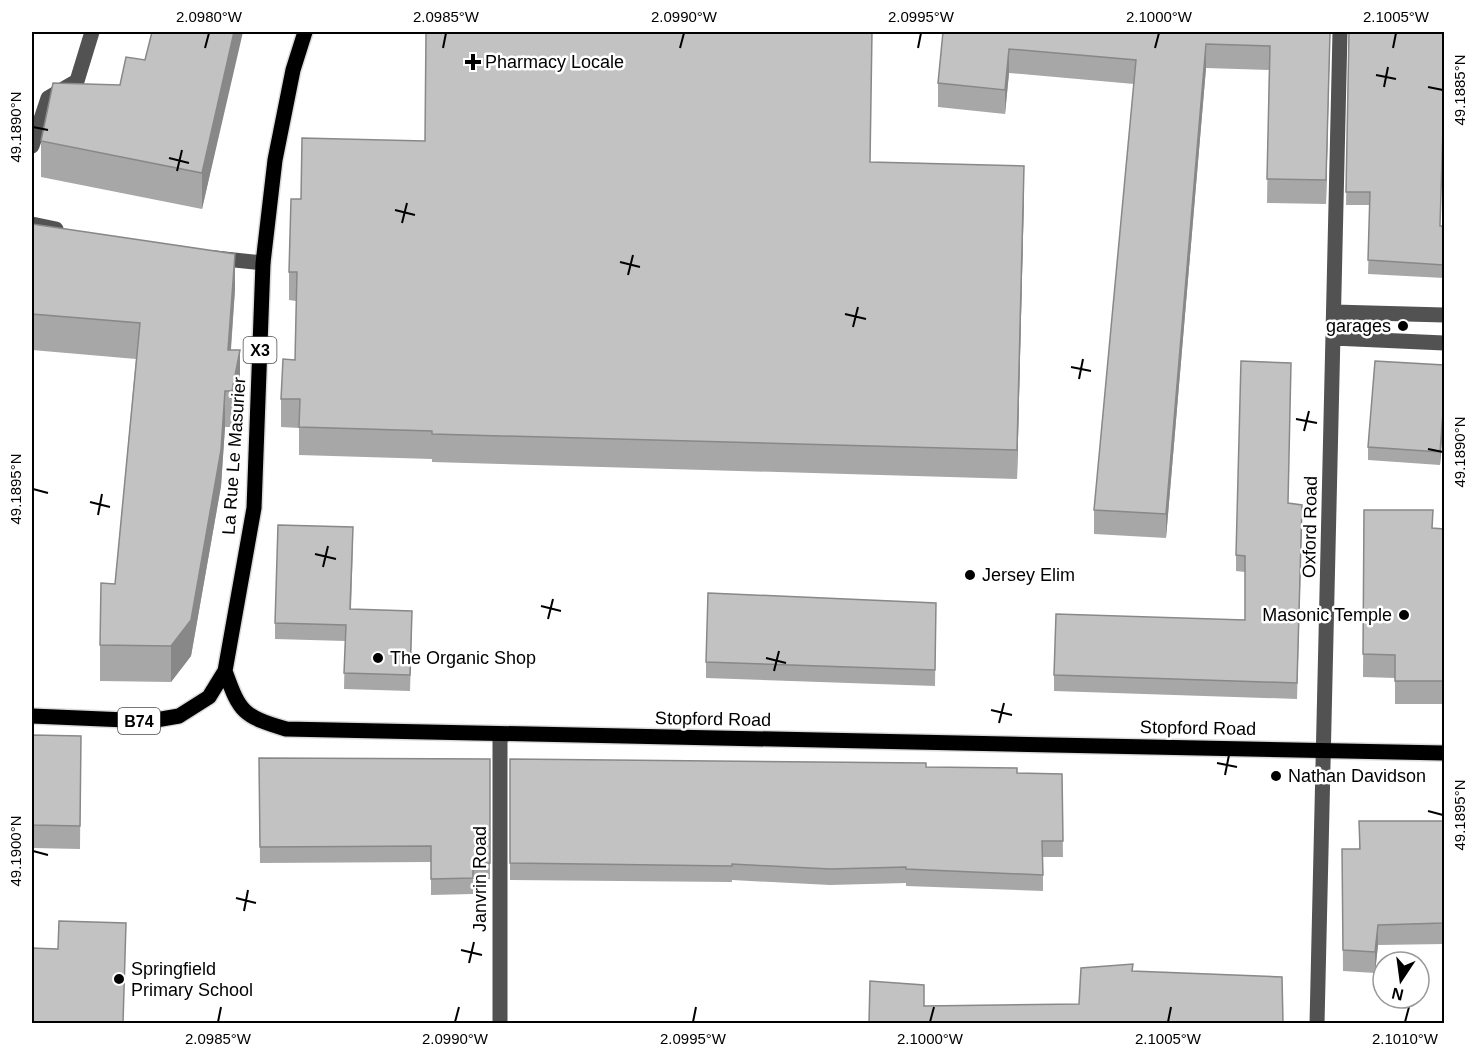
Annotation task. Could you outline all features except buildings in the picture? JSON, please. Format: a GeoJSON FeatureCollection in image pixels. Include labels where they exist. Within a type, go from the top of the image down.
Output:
{"type":"FeatureCollection","features":[{"type":"Feature","properties":{"kind":"main road","name":"La Rue Le Masurier"},"geometry":{"type":"LineString","coordinates":[[225,670],[254,507],[263,262],[275,160],[293,70],[305,32]]}},
{"type":"Feature","properties":{"kind":"main road","name":"B74"},"geometry":{"type":"LineString","coordinates":[[32,716],[150,721],[179,716],[209,697],[225,670]]}},
{"type":"Feature","properties":{"kind":"main road","name":"Stopford Road"},"geometry":{"type":"LineString","coordinates":[[225,670],[236,703],[256,720],[286,729],[1444,753]]}},
{"type":"Feature","properties":{"kind":"street"},"geometry":{"type":"LineString","coordinates":[[32,146],[48,98],[77,81],[92,32]]}},
{"type":"Feature","properties":{"kind":"street","name":"Oxford Road"},"geometry":{"type":"LineString","coordinates":[[1317,1023],[1340,32]]}},
{"type":"Feature","properties":{"kind":"street"},"geometry":{"type":"LineString","coordinates":[[32,224],[76,234]]}},
{"type":"Feature","properties":{"kind":"street"},"geometry":{"type":"LineString","coordinates":[[203,257],[263,262]]}},
{"type":"Feature","properties":{"kind":"street"},"geometry":{"type":"LineString","coordinates":[[1334,312],[1444,315]]}},
{"type":"Feature","properties":{"kind":"street"},"geometry":{"type":"LineString","coordinates":[[1333,338],[1444,343]]}},
{"type":"Feature","properties":{"kind":"street","name":"Janvrin Road"},"geometry":{"type":"LineString","coordinates":[[500,734],[500,1023]]}},
{"type":"Feature","properties":{"kind":"place","name":"Pharmacy Locale"},"geometry":{"type":"Point","coordinates":[473,62]}},
{"type":"Feature","properties":{"kind":"place","name":"garages"},"geometry":{"type":"Point","coordinates":[1403,326]}},
{"type":"Feature","properties":{"kind":"place","name":"Jersey Elim"},"geometry":{"type":"Point","coordinates":[970,575]}},
{"type":"Feature","properties":{"kind":"place","name":"Masonic Temple"},"geometry":{"type":"Point","coordinates":[1404,615]}},
{"type":"Feature","properties":{"kind":"place","name":"The Organic Shop"},"geometry":{"type":"Point","coordinates":[378,658]}},
{"type":"Feature","properties":{"kind":"place","name":"Nathan Davidson"},"geometry":{"type":"Point","coordinates":[1276,776]}},
{"type":"Feature","properties":{"kind":"place","name":"Springfield Primary School"},"geometry":{"type":"Point","coordinates":[119,979]}}]}
